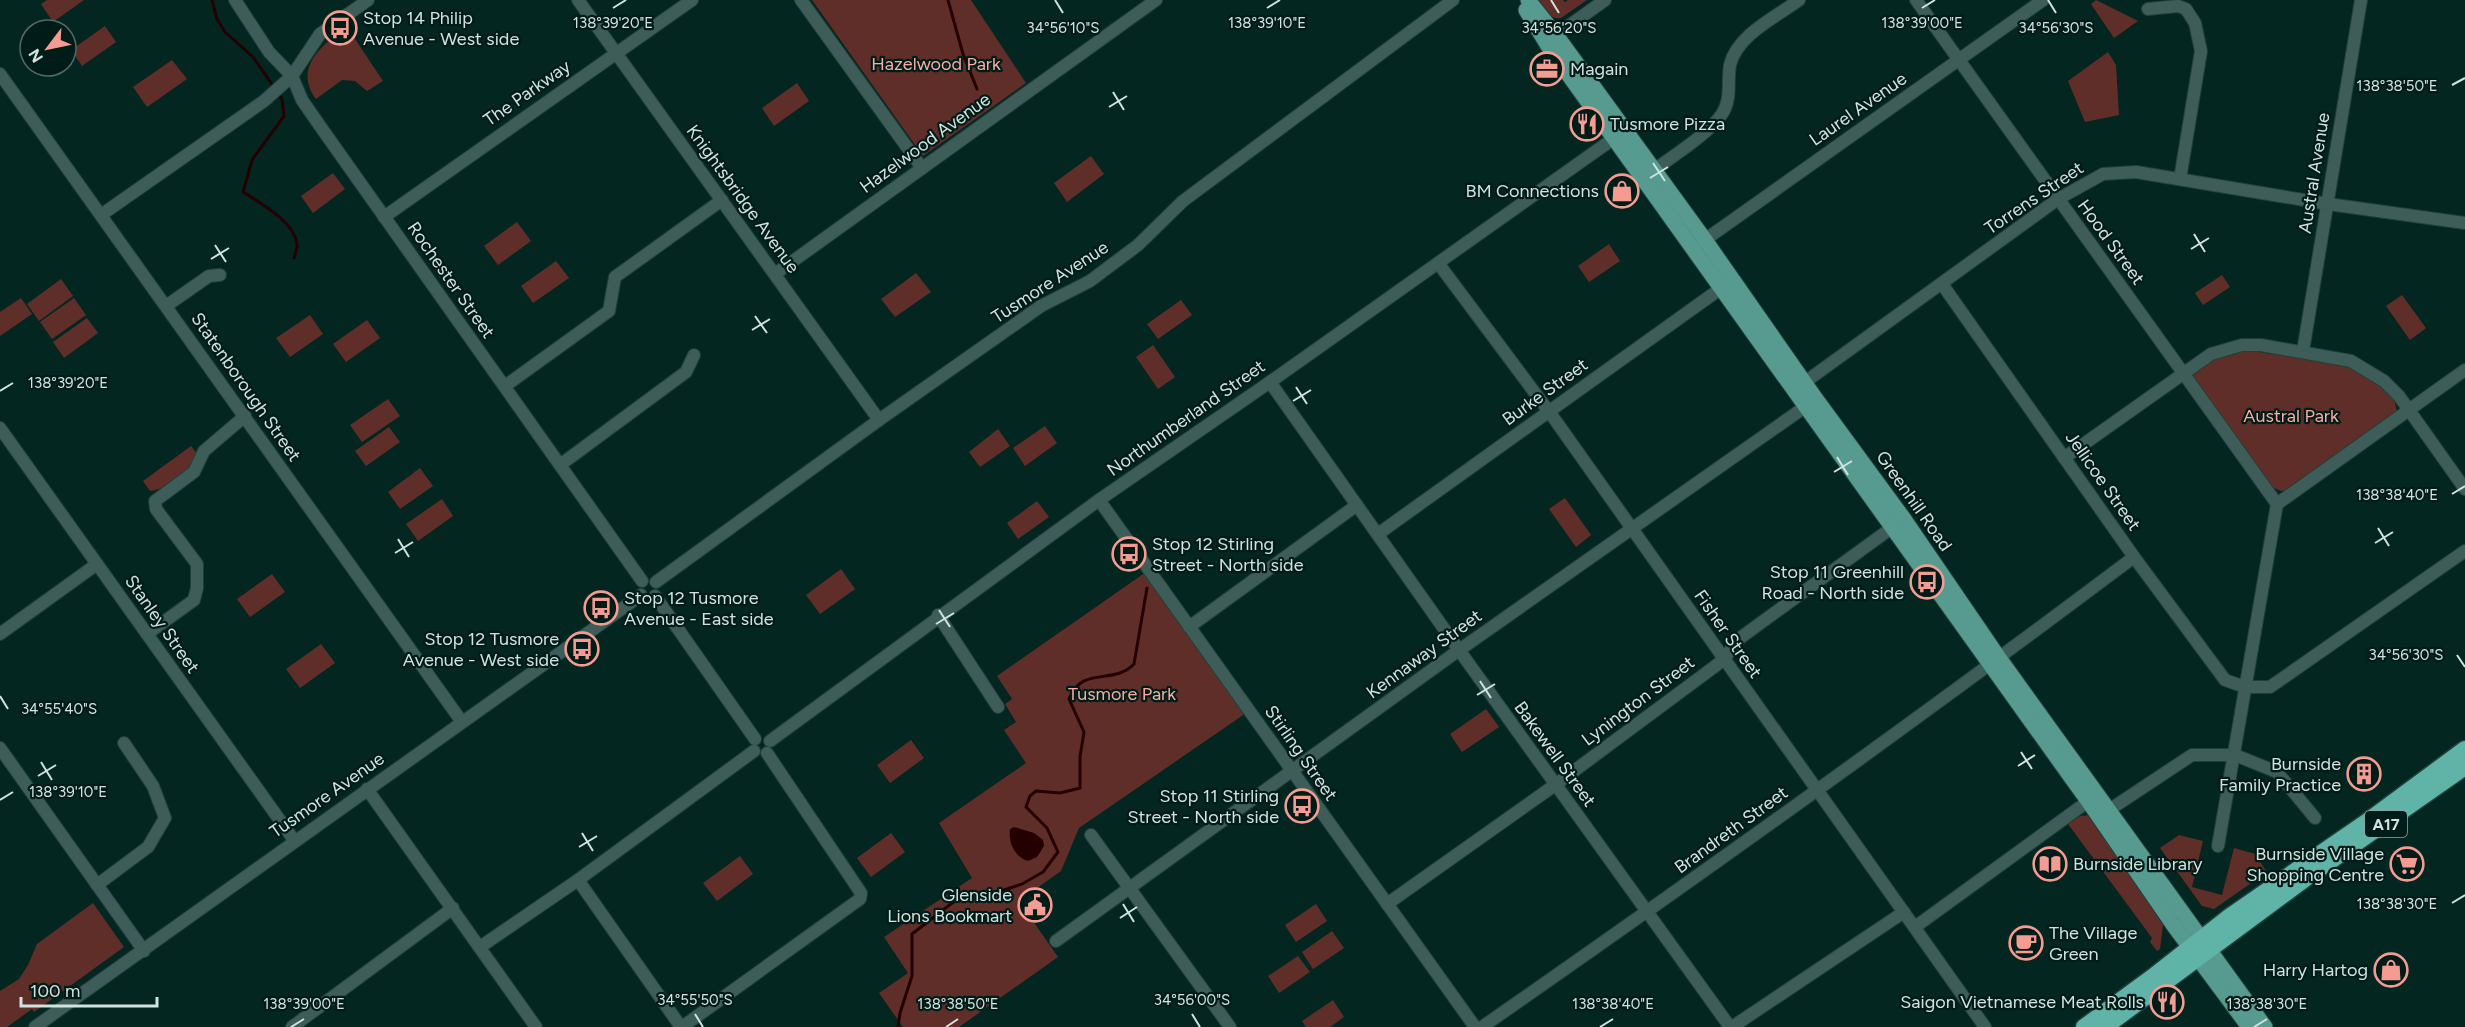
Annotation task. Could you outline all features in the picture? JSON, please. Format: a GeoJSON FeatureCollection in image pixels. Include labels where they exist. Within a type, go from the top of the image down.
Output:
{"type":"FeatureCollection","features":[{"type":"Feature","properties":{"kind":"highway","name":"A17"},"geometry":{"type":"LineString","coordinates":[[2105,1027],[2200,948],[2263,891],[2369,820],[2465,749]]}},
{"type":"Feature","properties":{"kind":"highway","name":"A17"},"geometry":{"type":"LineString","coordinates":[[2084,1027],[2465,767]]}},
{"type":"Feature","properties":{"kind":"main road","name":"Greenhill Road"},"geometry":{"type":"LineString","coordinates":[[1520,0],[1700,244],[1810,403],[2200,948],[2265,1027]]}},
{"type":"Feature","properties":{"kind":"main road","name":"Greenhill Road"},"geometry":{"type":"LineString","coordinates":[[1528,0],[1551,39]]}},
{"type":"Feature","properties":{"kind":"main road","name":"Greenhill Road"},"geometry":{"type":"LineString","coordinates":[[1727,284],[1805,382],[1810,403]]}},
{"type":"Feature","properties":{"kind":"main road","name":"Greenhill Road"},"geometry":{"type":"LineString","coordinates":[[2093,798],[2109,810],[2249,1027]]}},
{"type":"Feature","properties":{"kind":"street","name":"Rochester Street"},"geometry":{"type":"LineString","coordinates":[[235,0],[269,52],[292,76],[302,99],[642,581]]}},
{"type":"Feature","properties":{"kind":"street"},"geometry":{"type":"LineString","coordinates":[[100,215],[276,91],[292,76],[320,34],[368,0]]}},
{"type":"Feature","properties":{"kind":"street","name":"Knightsbridge Avenue"},"geometry":{"type":"LineString","coordinates":[[578,0],[879,420]]}},
{"type":"Feature","properties":{"kind":"street","name":"The Parkway"},"geometry":{"type":"LineString","coordinates":[[384,217],[692,0]]}},
{"type":"Feature","properties":{"kind":"street"},"geometry":{"type":"LineString","coordinates":[[801,0],[922,168]]}},
{"type":"Feature","properties":{"kind":"street","name":"Hazelwood Avenue"},"geometry":{"type":"LineString","coordinates":[[775,274],[1156,0]]}},
{"type":"Feature","properties":{"kind":"street","name":"Tusmore Avenue"},"geometry":{"type":"LineString","coordinates":[[656,582],[1041,306],[1090,281],[1138,245],[1183,201],[1453,0]]}},
{"type":"Feature","properties":{"kind":"street"},"geometry":{"type":"LineString","coordinates":[[1551,39],[1605,0]]}},
{"type":"Feature","properties":{"kind":"street"},"geometry":{"type":"LineString","coordinates":[[1649,173],[1712,126],[1727,104],[1730,68],[1737,51],[1750,36],[1799,0]]}},
{"type":"Feature","properties":{"kind":"street","name":"Hood Street"},"geometry":{"type":"LineString","coordinates":[[1916,0],[2277,504]]}},
{"type":"Feature","properties":{"kind":"street","name":"Laurel Avenue"},"geometry":{"type":"LineString","coordinates":[[1700,244],[2043,0]]}},
{"type":"Feature","properties":{"kind":"street","name":"Austral Avenue"},"geometry":{"type":"LineString","coordinates":[[2303,351],[2361,0]]}},
{"type":"Feature","properties":{"kind":"street"},"geometry":{"type":"LineString","coordinates":[[2148,9],[2178,6],[2186,9],[2195,23],[2201,51],[2180,179]]}},
{"type":"Feature","properties":{"kind":"street","name":"Statenborough Street"},"geometry":{"type":"LineString","coordinates":[[0,74],[462,722]]}},
{"type":"Feature","properties":{"kind":"street","name":"Northumberland Street"},"geometry":{"type":"LineString","coordinates":[[759,748],[761,736],[770,741],[938,615],[1099,500],[1620,134]]}},
{"type":"Feature","properties":{"kind":"street","name":"Torrens Street"},"geometry":{"type":"LineString","coordinates":[[1805,382],[2058,199],[2103,174],[2136,172],[2328,204],[2465,223]]}},
{"type":"Feature","properties":{"kind":"street"},"geometry":{"type":"LineString","coordinates":[[505,386],[609,311],[615,277],[722,200]]}},
{"type":"Feature","properties":{"kind":"street","name":"Fisher Street"},"geometry":{"type":"LineString","coordinates":[[1438,263],[1549,411],[1985,1027]]}},
{"type":"Feature","properties":{"kind":"street"},"geometry":{"type":"LineString","coordinates":[[166,306],[209,276],[220,274]]}},
{"type":"Feature","properties":{"kind":"street","name":"Burke Street"},"geometry":{"type":"LineString","coordinates":[[1378,534],[1727,284]]}},
{"type":"Feature","properties":{"kind":"street","name":"Jellicoe Street"},"geometry":{"type":"LineString","coordinates":[[1942,284],[2134,557],[2225,680],[2245,687]]}},
{"type":"Feature","properties":{"kind":"street"},"geometry":{"type":"LineString","coordinates":[[2064,458],[2211,354],[2242,345],[2303,351],[2351,360],[2368,369],[2384,381],[2409,410],[2465,489]]}},
{"type":"Feature","properties":{"kind":"street"},"geometry":{"type":"LineString","coordinates":[[561,465],[686,372],[694,355]]}},
{"type":"Feature","properties":{"kind":"street"},"geometry":{"type":"LineString","coordinates":[[2218,846],[2277,504],[2465,370]]}},
{"type":"Feature","properties":{"kind":"street","name":"Bakewell Street"},"geometry":{"type":"LineString","coordinates":[[1270,382],[1646,913],[1731,1027]]}},
{"type":"Feature","properties":{"kind":"street","name":"Kennaway Street"},"geometry":{"type":"LineString","coordinates":[[1056,941],[1459,650],[1810,403]]}},
{"type":"Feature","properties":{"kind":"street"},"geometry":{"type":"LineString","coordinates":[[147,634],[194,600],[197,588],[197,564],[156,509],[155,501],[194,472],[204,451],[245,416]]}},
{"type":"Feature","properties":{"kind":"street","name":"Stanley Street"},"geometry":{"type":"LineString","coordinates":[[0,428],[294,840]]}},
{"type":"Feature","properties":{"kind":"street","name":"Stirling Street"},"geometry":{"type":"LineString","coordinates":[[1099,500],[1475,1027]]}},
{"type":"Feature","properties":{"kind":"street"},"geometry":{"type":"LineString","coordinates":[[1189,627],[1357,505]]}},
{"type":"Feature","properties":{"kind":"street","name":"Lynington Street"},"geometry":{"type":"LineString","coordinates":[[1387,904],[1555,785],[1724,660],[1740,638],[1898,523]]}},
{"type":"Feature","properties":{"kind":"street"},"geometry":{"type":"LineString","coordinates":[[2245,687],[2270,687],[2465,551]]}},
{"type":"Feature","properties":{"kind":"street","name":"Brandreth Street"},"geometry":{"type":"LineString","coordinates":[[1482,1027],[1646,913],[1994,662],[2134,557]]}},
{"type":"Feature","properties":{"kind":"street"},"geometry":{"type":"LineString","coordinates":[[0,634],[97,564]]}},
{"type":"Feature","properties":{"kind":"street"},"geometry":{"type":"LineString","coordinates":[[650,579],[656,582],[658,590],[655,596],[649,599],[641,595],[639,586],[642,581],[650,579]]}},
{"type":"Feature","properties":{"kind":"street","name":"Tusmore Avenue"},"geometry":{"type":"LineString","coordinates":[[35,1027],[144,951],[294,840],[641,595]]}},
{"type":"Feature","properties":{"kind":"street"},"geometry":{"type":"LineString","coordinates":[[578,880],[681,1027],[696,1023],[860,899],[861,893],[655,596]]}},
{"type":"Feature","properties":{"kind":"street"},"geometry":{"type":"LineString","coordinates":[[938,615],[998,707]]}},
{"type":"Feature","properties":{"kind":"street"},"geometry":{"type":"LineString","coordinates":[[97,885],[148,847],[165,818],[153,786],[124,743]]}},
{"type":"Feature","properties":{"kind":"street"},"geometry":{"type":"LineString","coordinates":[[0,748],[144,951]]}},
{"type":"Feature","properties":{"kind":"street"},"geometry":{"type":"LineString","coordinates":[[480,947],[578,880],[759,748]]}},
{"type":"Feature","properties":{"kind":"street"},"geometry":{"type":"LineString","coordinates":[[2109,810],[2192,755],[2235,755],[2277,771],[2315,818]]}},
{"type":"Feature","properties":{"kind":"street"},"geometry":{"type":"LineString","coordinates":[[367,789],[536,1027]]}},
{"type":"Feature","properties":{"kind":"street"},"geometry":{"type":"LineString","coordinates":[[1916,927],[2093,798]]}},
{"type":"Feature","properties":{"kind":"street"},"geometry":{"type":"LineString","coordinates":[[1091,835],[1230,1027]]}},
{"type":"Feature","properties":{"kind":"street"},"geometry":{"type":"LineString","coordinates":[[292,1027],[453,908]]}},
{"type":"Feature","properties":{"kind":"street"},"geometry":{"type":"LineString","coordinates":[[1731,1027],[1904,912]]}},
{"type":"Feature","properties":{"kind":"green space"},"geometry":{"type":"Polygon","coordinates":[[[47,0],[84,0],[59,18],[50,18],[41,4],[47,0]]]}},
{"type":"Feature","properties":{"kind":"green space","name":"Hazelwood Park"},"geometry":{"type":"Polygon","coordinates":[[[812,0],[971,0],[1026,83],[923,156],[812,0]]]}},
{"type":"Feature","properties":{"kind":"green space"},"geometry":{"type":"Polygon","coordinates":[[[1538,0],[1563,0],[1565,2],[1587,0],[1561,18],[1557,18],[1548,13],[1538,0]]]}},
{"type":"Feature","properties":{"kind":"green space"},"geometry":{"type":"Polygon","coordinates":[[[2096,0],[2138,21],[2114,38],[2091,4],[2096,0]]]}},
{"type":"Feature","properties":{"kind":"green space"},"geometry":{"type":"Polygon","coordinates":[[[105,26],[116,42],[82,66],[78,60],[78,45],[105,26]]]}},
{"type":"Feature","properties":{"kind":"green space"},"geometry":{"type":"Polygon","coordinates":[[[347,27],[383,81],[367,91],[355,81],[342,80],[316,99],[310,87],[309,67],[321,49],[347,27]]]}},
{"type":"Feature","properties":{"kind":"green space"},"geometry":{"type":"Polygon","coordinates":[[[2108,52],[2116,65],[2119,115],[2085,122],[2068,81],[2108,52]]]}},
{"type":"Feature","properties":{"kind":"green space"},"geometry":{"type":"Polygon","coordinates":[[[172,60],[187,79],[147,107],[133,87],[172,60]]]}},
{"type":"Feature","properties":{"kind":"green space"},"geometry":{"type":"Polygon","coordinates":[[[797,83],[809,101],[774,126],[762,108],[797,83]]]}},
{"type":"Feature","properties":{"kind":"green space"},"geometry":{"type":"Polygon","coordinates":[[[1091,156],[1104,174],[1067,202],[1054,183],[1091,156]]]}},
{"type":"Feature","properties":{"kind":"green space"},"geometry":{"type":"Polygon","coordinates":[[[333,173],[345,189],[313,213],[301,196],[333,173]]]}},
{"type":"Feature","properties":{"kind":"green space"},"geometry":{"type":"Polygon","coordinates":[[[517,222],[531,241],[498,265],[484,246],[517,222]]]}},
{"type":"Feature","properties":{"kind":"green space"},"geometry":{"type":"Polygon","coordinates":[[[1609,244],[1620,261],[1589,282],[1578,266],[1609,244]]]}},
{"type":"Feature","properties":{"kind":"green space"},"geometry":{"type":"Polygon","coordinates":[[[556,261],[569,278],[533,303],[521,286],[556,261]]]}},
{"type":"Feature","properties":{"kind":"green space"},"geometry":{"type":"Polygon","coordinates":[[[916,273],[931,292],[895,317],[881,299],[916,273]]]}},
{"type":"Feature","properties":{"kind":"green space"},"geometry":{"type":"Polygon","coordinates":[[[2222,275],[2230,287],[2203,305],[2195,293],[2222,275]]]}},
{"type":"Feature","properties":{"kind":"green space"},"geometry":{"type":"Polygon","coordinates":[[[61,279],[73,296],[39,321],[27,304],[61,279]]]}},
{"type":"Feature","properties":{"kind":"green space"},"geometry":{"type":"Polygon","coordinates":[[[2402,295],[2426,328],[2410,340],[2386,306],[2402,295]]]}},
{"type":"Feature","properties":{"kind":"green space"},"geometry":{"type":"Polygon","coordinates":[[[21,298],[32,314],[0,336],[0,312],[21,298]]]}},
{"type":"Feature","properties":{"kind":"green space"},"geometry":{"type":"Polygon","coordinates":[[[74,298],[86,315],[52,339],[40,322],[74,298]]]}},
{"type":"Feature","properties":{"kind":"green space"},"geometry":{"type":"Polygon","coordinates":[[[1181,300],[1192,315],[1158,339],[1147,324],[1181,300]]]}},
{"type":"Feature","properties":{"kind":"green space"},"geometry":{"type":"Polygon","coordinates":[[[310,315],[323,334],[290,357],[276,338],[310,315]]]}},
{"type":"Feature","properties":{"kind":"green space"},"geometry":{"type":"Polygon","coordinates":[[[87,318],[98,333],[64,358],[53,342],[87,318]]]}},
{"type":"Feature","properties":{"kind":"green space"},"geometry":{"type":"Polygon","coordinates":[[[367,320],[380,338],[346,362],[333,344],[367,320]]]}},
{"type":"Feature","properties":{"kind":"green space"},"geometry":{"type":"Polygon","coordinates":[[[1153,345],[1175,377],[1158,389],[1136,357],[1153,345]]]}},
{"type":"Feature","properties":{"kind":"green space","name":"Austral Park"},"geometry":{"type":"Polygon","coordinates":[[[2245,350],[2353,366],[2375,380],[2394,399],[2397,412],[2288,490],[2281,491],[2271,487],[2189,374],[2211,359],[2245,350]]]}},
{"type":"Feature","properties":{"kind":"green space"},"geometry":{"type":"Polygon","coordinates":[[[388,399],[400,416],[362,442],[350,425],[388,399]]]}},
{"type":"Feature","properties":{"kind":"green space"},"geometry":{"type":"Polygon","coordinates":[[[1045,426],[1057,443],[1025,466],[1013,448],[1045,426]]]}},
{"type":"Feature","properties":{"kind":"green space"},"geometry":{"type":"Polygon","coordinates":[[[389,427],[400,442],[366,466],[355,451],[389,427]]]}},
{"type":"Feature","properties":{"kind":"green space"},"geometry":{"type":"Polygon","coordinates":[[[998,429],[1010,446],[980,467],[969,452],[998,429]]]}},
{"type":"Feature","properties":{"kind":"green space"},"geometry":{"type":"Polygon","coordinates":[[[191,446],[197,454],[185,474],[173,483],[150,491],[143,481],[191,446]]]}},
{"type":"Feature","properties":{"kind":"green space"},"geometry":{"type":"Polygon","coordinates":[[[420,468],[433,486],[400,509],[388,492],[420,468]]]}},
{"type":"Feature","properties":{"kind":"green space"},"geometry":{"type":"Polygon","coordinates":[[[1565,498],[1591,535],[1576,547],[1549,509],[1565,498]]]}},
{"type":"Feature","properties":{"kind":"green space"},"geometry":{"type":"Polygon","coordinates":[[[442,499],[453,516],[418,541],[406,524],[442,499]]]}},
{"type":"Feature","properties":{"kind":"green space"},"geometry":{"type":"Polygon","coordinates":[[[1037,501],[1049,517],[1018,539],[1007,523],[1037,501]]]}},
{"type":"Feature","properties":{"kind":"green space"},"geometry":{"type":"Polygon","coordinates":[[[841,569],[855,589],[820,614],[806,595],[841,569]]]}},
{"type":"Feature","properties":{"kind":"green space","name":"Tusmore Park"},"geometry":{"type":"Polygon","coordinates":[[[1149,570],[1249,711],[1079,828],[1061,871],[1019,901],[1058,957],[959,1027],[903,1027],[879,993],[908,973],[884,937],[972,878],[939,823],[1026,763],[1004,730],[1016,722],[1005,704],[1012,699],[997,676],[1149,570]]]}},
{"type":"Feature","properties":{"kind":"green space"},"geometry":{"type":"Polygon","coordinates":[[[272,574],[285,592],[250,617],[237,599],[272,574]]]}},
{"type":"Feature","properties":{"kind":"green space"},"geometry":{"type":"Polygon","coordinates":[[[321,644],[335,663],[300,688],[286,669],[321,644]]]}},
{"type":"Feature","properties":{"kind":"green space"},"geometry":{"type":"Polygon","coordinates":[[[1486,709],[1499,727],[1462,752],[1450,734],[1486,709]]]}},
{"type":"Feature","properties":{"kind":"green space"},"geometry":{"type":"Polygon","coordinates":[[[911,740],[924,758],[890,783],[877,765],[911,740]]]}},
{"type":"Feature","properties":{"kind":"green space"},"geometry":{"type":"Polygon","coordinates":[[[2091,815],[2141,887],[2145,898],[2163,925],[2160,949],[2157,951],[2150,942],[2152,938],[2068,824],[2080,816],[2091,815]]]}},
{"type":"Feature","properties":{"kind":"green space"},"geometry":{"type":"Polygon","coordinates":[[[891,833],[905,852],[871,877],[857,858],[891,833]]]}},
{"type":"Feature","properties":{"kind":"green space"},"geometry":{"type":"Polygon","coordinates":[[[2179,835],[2203,841],[2192,887],[2222,895],[2234,848],[2255,854],[2267,872],[2214,909],[2202,906],[2160,848],[2179,835]]]}},
{"type":"Feature","properties":{"kind":"green space"},"geometry":{"type":"Polygon","coordinates":[[[740,856],[753,874],[717,901],[703,883],[740,856]]]}},
{"type":"Feature","properties":{"kind":"green space"},"geometry":{"type":"Polygon","coordinates":[[[93,903],[124,947],[34,1012],[32,1009],[7,1027],[0,1027],[0,991],[19,979],[37,944],[93,903]]]}},
{"type":"Feature","properties":{"kind":"green space"},"geometry":{"type":"Polygon","coordinates":[[[1316,904],[1327,921],[1296,942],[1285,925],[1316,904]]]}},
{"type":"Feature","properties":{"kind":"green space"},"geometry":{"type":"Polygon","coordinates":[[[1332,931],[1344,948],[1313,969],[1302,952],[1332,931]]]}},
{"type":"Feature","properties":{"kind":"green space"},"geometry":{"type":"Polygon","coordinates":[[[1298,956],[1310,972],[1279,993],[1268,976],[1298,956]]]}},
{"type":"Feature","properties":{"kind":"green space"},"geometry":{"type":"Polygon","coordinates":[[[1333,1000],[1344,1017],[1330,1027],[1306,1027],[1302,1021],[1333,1000]]]}},
{"type":"Feature","properties":{"kind":"shaded area"},"geometry":{"type":"Polygon","coordinates":[[[1014,827],[1034,833],[1043,840],[1044,846],[1037,857],[1028,861],[1016,853],[1011,844],[1010,834],[1010,829],[1014,827]]]}},
{"type":"Feature","properties":{"kind":"waterway"},"geometry":{"type":"LineString","coordinates":[[212,0],[217,19],[225,32],[253,57],[274,87]]}},
{"type":"Feature","properties":{"kind":"waterway"},"geometry":{"type":"LineString","coordinates":[[948,0],[963,54],[977,89]]}},
{"type":"Feature","properties":{"kind":"waterway"},"geometry":{"type":"LineString","coordinates":[[278,93],[282,99],[284,116],[252,160],[243,192],[267,207],[290,228],[297,244],[294,258]]}},
{"type":"Feature","properties":{"kind":"waterway"},"geometry":{"type":"LineString","coordinates":[[898,1027],[912,976],[912,934],[965,893],[995,893],[1022,884],[1043,872],[1058,852],[1047,828],[1026,807],[1030,796],[1036,791],[1060,793],[1080,788],[1080,757],[1084,732],[1069,699],[1082,682],[1117,674],[1134,664],[1147,588]]}},
{"type":"Feature","properties":{"kind":"place","name":"Stop 14 Philip Avenue - West side"},"geometry":{"type":"Point","coordinates":[340,28]}},
{"type":"Feature","properties":{"kind":"place","name":"Magain"},"geometry":{"type":"Point","coordinates":[1547,69]}},
{"type":"Feature","properties":{"kind":"place","name":"Tusmore Pizza"},"geometry":{"type":"Point","coordinates":[1587,124]}},
{"type":"Feature","properties":{"kind":"place","name":"BM Connections"},"geometry":{"type":"Point","coordinates":[1622,191]}},
{"type":"Feature","properties":{"kind":"place","name":"Stop 12 Stirling Street - North side"},"geometry":{"type":"Point","coordinates":[1129,554]}},
{"type":"Feature","properties":{"kind":"place","name":"Stop 11 Greenhill Road - North side"},"geometry":{"type":"Point","coordinates":[1927,582]}},
{"type":"Feature","properties":{"kind":"place","name":"Stop 12 Tusmore Avenue - East side"},"geometry":{"type":"Point","coordinates":[601,608]}},
{"type":"Feature","properties":{"kind":"place","name":"Stop 12 Tusmore Avenue - West side"},"geometry":{"type":"Point","coordinates":[582,649]}},
{"type":"Feature","properties":{"kind":"place","name":"Burnside Family Practice"},"geometry":{"type":"Point","coordinates":[2364,774]}},
{"type":"Feature","properties":{"kind":"place","name":"Stop 11 Stirling Street - North side"},"geometry":{"type":"Point","coordinates":[1302,806]}},
{"type":"Feature","properties":{"kind":"place","name":"Burnside Library"},"geometry":{"type":"Point","coordinates":[2050,864]}},
{"type":"Feature","properties":{"kind":"place","name":"Burnside Village Shopping Centre"},"geometry":{"type":"Point","coordinates":[2407,864]}},
{"type":"Feature","properties":{"kind":"place","name":"Glenside Lions Bookmart"},"geometry":{"type":"Point","coordinates":[1035,905]}},
{"type":"Feature","properties":{"kind":"place","name":"The Village Green"},"geometry":{"type":"Point","coordinates":[2026,943]}},
{"type":"Feature","properties":{"kind":"place","name":"Harry Hartog"},"geometry":{"type":"Point","coordinates":[2391,970]}},
{"type":"Feature","properties":{"kind":"place","name":"Saigon Vietnamese Meat Rolls"},"geometry":{"type":"Point","coordinates":[2167,1002]}}]}
